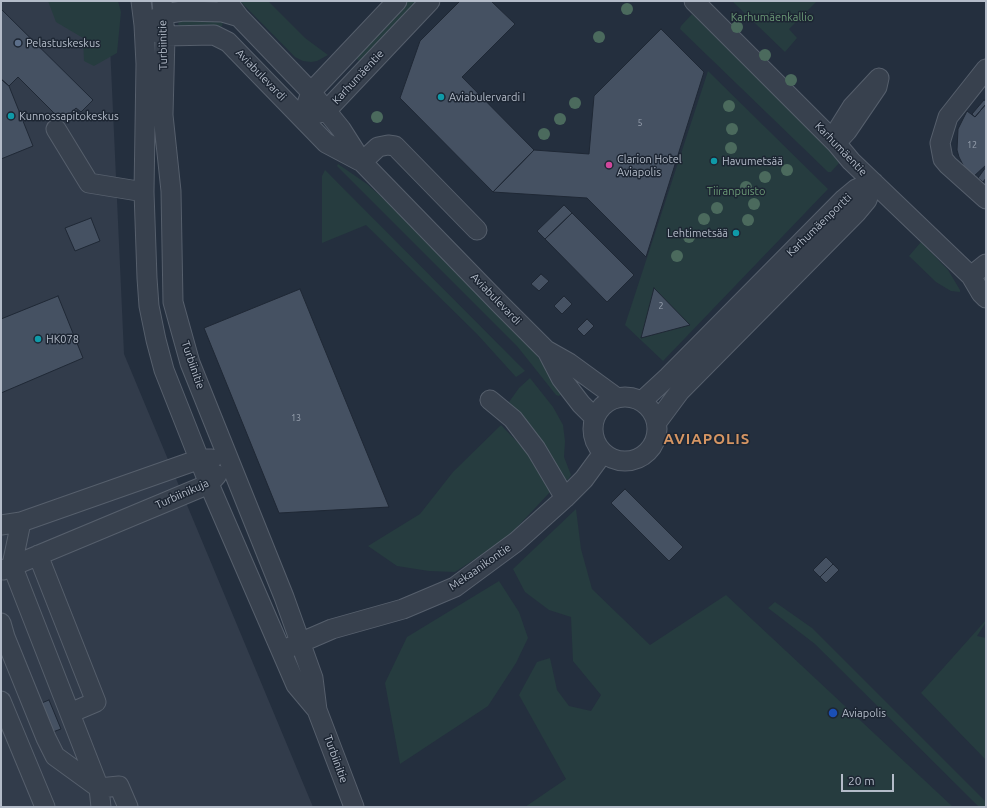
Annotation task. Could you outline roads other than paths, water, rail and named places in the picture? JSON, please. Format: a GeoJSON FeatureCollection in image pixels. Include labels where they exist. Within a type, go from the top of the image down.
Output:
{"type":"FeatureCollection","features":[{"type":"Feature","properties":{"kind":"street"},"geometry":{"type":"LineString","coordinates":[[142,1],[144,26]]}},
{"type":"Feature","properties":{"kind":"street","name":"Aviabulevardi"},"geometry":{"type":"LineString","coordinates":[[227,1],[239,17],[311,92],[341,129],[362,162],[546,350],[569,364],[617,398]]}},
{"type":"Feature","properties":{"kind":"street"},"geometry":{"type":"LineString","coordinates":[[302,118],[311,92],[398,1]]}},
{"type":"Feature","properties":{"kind":"street","name":"Karhumäentie"},"geometry":{"type":"LineString","coordinates":[[302,118],[326,111],[430,1]]}},
{"type":"Feature","properties":{"kind":"street","name":"Karhumäentie"},"geometry":{"type":"LineString","coordinates":[[694,1],[834,141],[851,161],[971,276],[981,293],[986,298]]}},
{"type":"Feature","properties":{"kind":"street"},"geometry":{"type":"LineString","coordinates":[[144,26],[162,7],[183,11],[222,12],[239,17]]}},
{"type":"Feature","properties":{"kind":"street","name":"Turbiinitie"},"geometry":{"type":"LineString","coordinates":[[162,7],[164,36],[163,115],[171,191],[174,302],[190,362],[284,597],[313,678],[317,710],[354,807]]}},
{"type":"Feature","properties":{"kind":"street","name":"Aviabulevardi"},"geometry":{"type":"LineString","coordinates":[[144,26],[164,36],[214,35],[228,42],[326,143],[362,162]]}},
{"type":"Feature","properties":{"kind":"street","name":"Turbiinitie"},"geometry":{"type":"LineString","coordinates":[[144,26],[146,64],[144,192],[147,278],[149,306],[164,370],[209,484],[296,685],[317,710]]}},
{"type":"Feature","properties":{"kind":"street"},"geometry":{"type":"LineString","coordinates":[[986,69],[948,117],[940,143],[943,159],[986,199]]}},
{"type":"Feature","properties":{"kind":"street"},"geometry":{"type":"LineString","coordinates":[[56,129],[89,183],[144,192]]}},
{"type":"Feature","properties":{"kind":"street"},"geometry":{"type":"LineString","coordinates":[[362,162],[378,147],[388,145],[395,146],[477,230]]}},
{"type":"Feature","properties":{"kind":"street","name":"Karhumäenportti"},"geometry":{"type":"LineString","coordinates":[[642,402],[668,378],[844,199],[856,189],[873,182]]}},
{"type":"Feature","properties":{"kind":"street","name":"Karhumäenportti"},"geometry":{"type":"LineString","coordinates":[[657,422],[680,391],[857,212],[867,200],[873,182]]}},
{"type":"Feature","properties":{"kind":"street"},"geometry":{"type":"LineString","coordinates":[[971,276],[986,264]]}},
{"type":"Feature","properties":{"kind":"street","name":"Aviabulevardi"},"geometry":{"type":"LineString","coordinates":[[546,350],[561,378],[581,404],[595,418]]}},
{"type":"Feature","properties":{"kind":"street"},"geometry":{"type":"LineString","coordinates":[[630,397],[642,402],[649,407],[657,422],[658,434],[654,445],[646,454],[636,460],[627,462],[610,458],[598,447],[593,433],[595,418],[600,409],[608,402],[617,398],[630,397]]}},
{"type":"Feature","properties":{"kind":"street"},"geometry":{"type":"LineString","coordinates":[[490,400],[513,419],[536,449],[565,498]]}},
{"type":"Feature","properties":{"kind":"street","name":"Mekaanikontie"},"geometry":{"type":"LineString","coordinates":[[282,652],[332,629],[403,609],[455,587],[516,542],[565,498],[584,479],[603,453]]}},
{"type":"Feature","properties":{"kind":"street"},"geometry":{"type":"LineString","coordinates":[[1,525],[21,522],[200,459],[229,460]]}},
{"type":"Feature","properties":{"kind":"street","name":"Turbiinikuja"},"geometry":{"type":"LineString","coordinates":[[7,568],[209,484],[229,460]]}},
{"type":"Feature","properties":{"kind":"street"},"geometry":{"type":"LineString","coordinates":[[1,582],[7,568],[21,522]]}},
{"type":"Feature","properties":{"kind":"street"},"geometry":{"type":"LineString","coordinates":[[38,555],[96,702],[70,713]]}},
{"type":"Feature","properties":{"kind":"street"},"geometry":{"type":"LineString","coordinates":[[7,568],[70,713],[99,788],[101,807]]}},
{"type":"Feature","properties":{"kind":"street"},"geometry":{"type":"LineString","coordinates":[[1,623],[5,638],[46,738],[55,756],[99,788],[119,786],[128,807]]}},
{"type":"Feature","properties":{"kind":"street"},"geometry":{"type":"LineString","coordinates":[[1,701],[45,807]]}},
{"type":"Feature","properties":{"kind":"place","name":"Pelastuskeskus"},"geometry":{"type":"Point","coordinates":[18,43]}},
{"type":"Feature","properties":{"kind":"place","name":"Aviabulervardi I"},"geometry":{"type":"Point","coordinates":[441,97]}},
{"type":"Feature","properties":{"kind":"place","name":"Kunnossapitokeskus"},"geometry":{"type":"Point","coordinates":[11,116]}},
{"type":"Feature","properties":{"kind":"place","name":"Havumetsää"},"geometry":{"type":"Point","coordinates":[714,161]}},
{"type":"Feature","properties":{"kind":"place","name":"Clarion Hotel Aviapolis"},"geometry":{"type":"Point","coordinates":[609,165]}},
{"type":"Feature","properties":{"kind":"place","name":"Lehtimetsää"},"geometry":{"type":"Point","coordinates":[736,233]}},
{"type":"Feature","properties":{"kind":"place","name":"HK078"},"geometry":{"type":"Point","coordinates":[38,339]}},
{"type":"Feature","properties":{"kind":"place","name":"Aviapolis"},"geometry":{"type":"Point","coordinates":[833,713]}},
{"type":"Feature","properties":{"kind":"district","name":"AVIAPOLIS"},"geometry":{"type":"Point","coordinates":[707,439]}},
{"type":"Feature","properties":{"kind":"park label","name":"Karhumäenkallio"},"geometry":{"type":"Point","coordinates":[772,17]}},
{"type":"Feature","properties":{"kind":"park label","name":"Tiiranpuisto"},"geometry":{"type":"Point","coordinates":[736,191]}}]}
